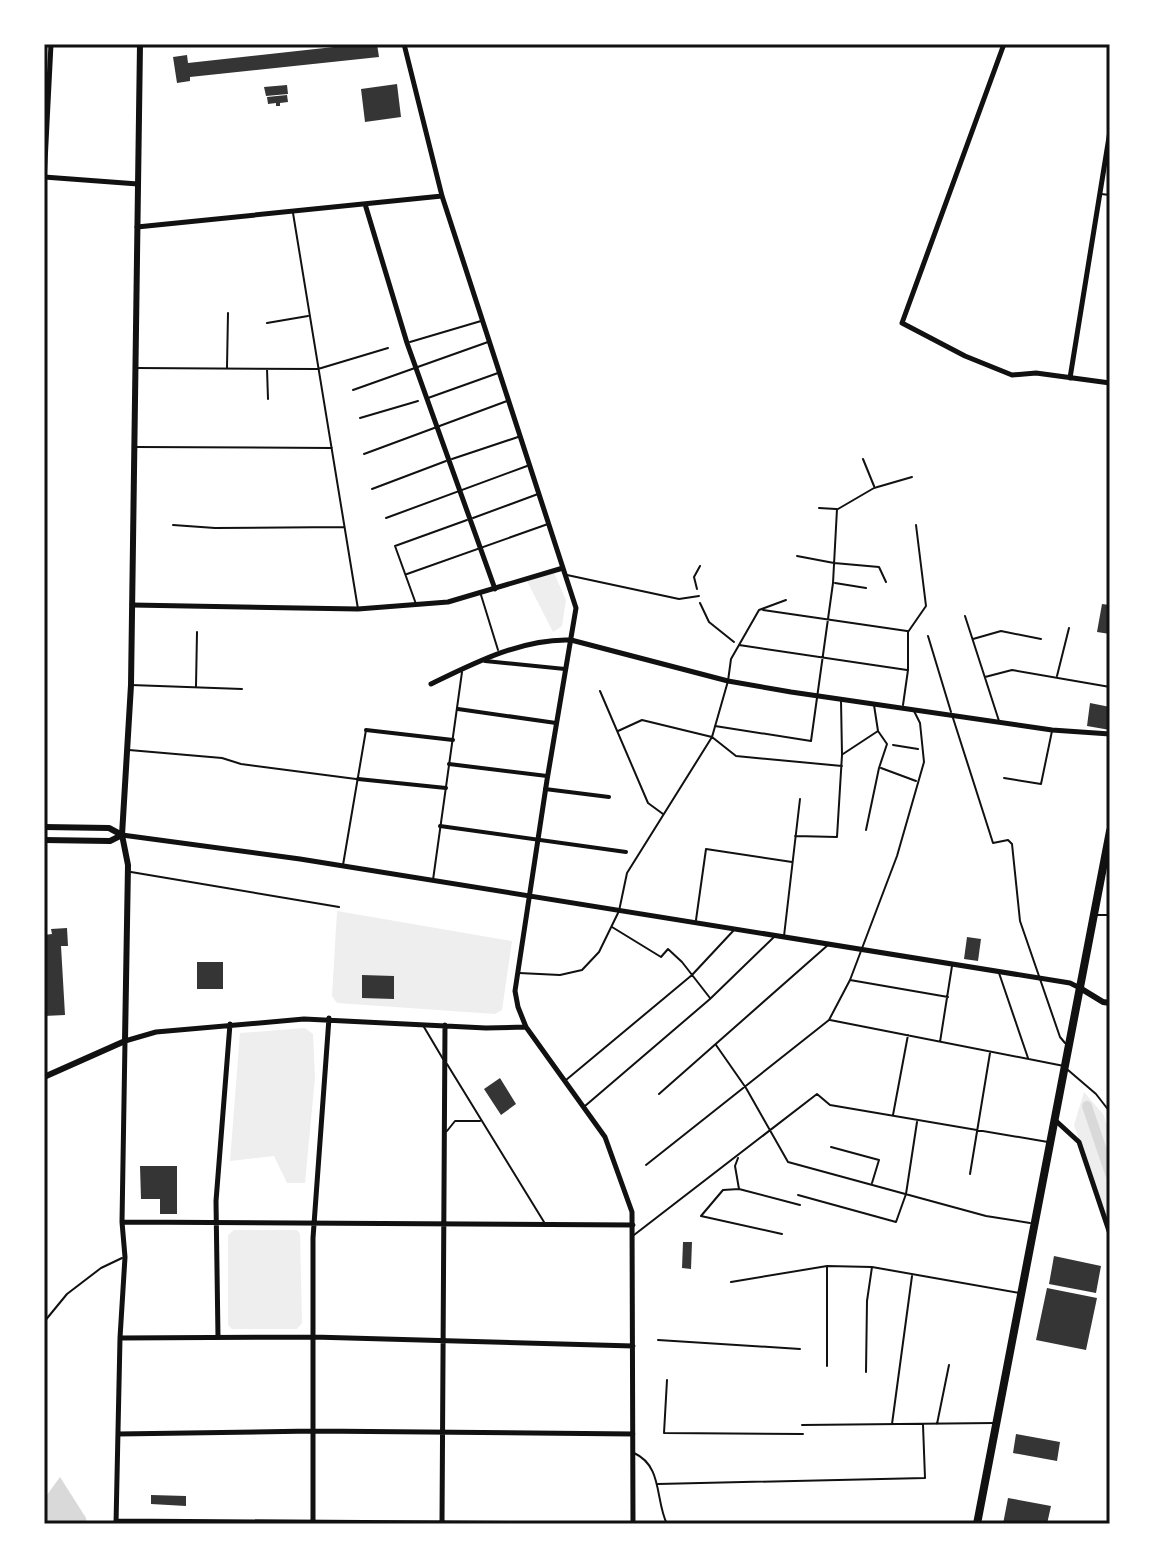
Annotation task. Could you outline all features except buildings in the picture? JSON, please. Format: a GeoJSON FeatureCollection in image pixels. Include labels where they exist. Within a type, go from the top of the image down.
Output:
{"type":"FeatureCollection","features":[{"type":"Feature","properties":{"kind":"main road"},"geometry":{"type":"LineString","coordinates":[[977,1524],[1110,831]]}},
{"type":"Feature","properties":{"kind":"street"},"geometry":{"type":"LineString","coordinates":[[51,44],[44,179],[138,184]]}},
{"type":"Feature","properties":{"kind":"street"},"geometry":{"type":"LineString","coordinates":[[140,44],[131,685],[122,835],[128,872],[122,1222],[125,1257],[116,1523],[587,1524]]}},
{"type":"Feature","properties":{"kind":"street"},"geometry":{"type":"LineString","coordinates":[[404,44],[442,196],[576,608],[515,991],[526,1027],[605,1137],[632,1212],[633,1524]]}},
{"type":"Feature","properties":{"kind":"street"},"geometry":{"type":"LineString","coordinates":[[1004,44],[902,323],[965,356],[1012,375],[1036,373],[1110,383]]}},
{"type":"Feature","properties":{"kind":"street"},"geometry":{"type":"LineString","coordinates":[[1070,378],[1110,131]]}},
{"type":"Feature","properties":{"kind":"street"},"geometry":{"type":"LineString","coordinates":[[137,227],[442,196]]}},
{"type":"Feature","properties":{"kind":"street"},"geometry":{"type":"LineString","coordinates":[[365,204],[407,343],[495,589]]}},
{"type":"Feature","properties":{"kind":"street"},"geometry":{"type":"LineString","coordinates":[[132,605],[358,609],[416,605],[448,602],[480,594],[563,568]]}},
{"type":"Feature","properties":{"kind":"street"},"geometry":{"type":"LineString","coordinates":[[431,684],[499,652],[552,639],[571,640],[728,681],[1052,730],[1110,734]]}},
{"type":"Feature","properties":{"kind":"street"},"geometry":{"type":"LineString","coordinates":[[485,661],[565,669]]}},
{"type":"Feature","properties":{"kind":"street"},"geometry":{"type":"LineString","coordinates":[[458,709],[556,723]]}},
{"type":"Feature","properties":{"kind":"street"},"geometry":{"type":"LineString","coordinates":[[366,730],[453,740]]}},
{"type":"Feature","properties":{"kind":"street"},"geometry":{"type":"LineString","coordinates":[[449,764],[547,776]]}},
{"type":"Feature","properties":{"kind":"street"},"geometry":{"type":"LineString","coordinates":[[358,779],[446,788]]}},
{"type":"Feature","properties":{"kind":"street"},"geometry":{"type":"LineString","coordinates":[[545,789],[609,797]]}},
{"type":"Feature","properties":{"kind":"street"},"geometry":{"type":"LineString","coordinates":[[440,826],[626,852]]}},
{"type":"Feature","properties":{"kind":"street"},"geometry":{"type":"LineString","coordinates":[[44,827],[109,828],[122,835],[343,866],[1040,978],[1080,988],[1110,1003]]}},
{"type":"Feature","properties":{"kind":"street"},"geometry":{"type":"LineString","coordinates":[[44,840],[110,841],[122,835]]}},
{"type":"Feature","properties":{"kind":"street"},"geometry":{"type":"LineString","coordinates":[[44,1077],[125,1041],[156,1032],[230,1024],[329,1018],[526,1027]]}},
{"type":"Feature","properties":{"kind":"street"},"geometry":{"type":"LineString","coordinates":[[313,1523],[314,1222],[329,1018]]}},
{"type":"Feature","properties":{"kind":"street"},"geometry":{"type":"LineString","coordinates":[[218,1337],[216,1222],[230,1024]]}},
{"type":"Feature","properties":{"kind":"street"},"geometry":{"type":"LineString","coordinates":[[442,1523],[445,1025]]}},
{"type":"Feature","properties":{"kind":"street"},"geometry":{"type":"LineString","coordinates":[[1054,1120],[1079,1142],[1110,1234]]}},
{"type":"Feature","properties":{"kind":"street"},"geometry":{"type":"LineString","coordinates":[[122,1222],[633,1225]]}},
{"type":"Feature","properties":{"kind":"street"},"geometry":{"type":"LineString","coordinates":[[120,1338],[445,1339],[633,1346]]}},
{"type":"Feature","properties":{"kind":"street"},"geometry":{"type":"LineString","coordinates":[[118,1434],[313,1431],[633,1434]]}},
{"type":"Feature","properties":{"kind":"lane"},"geometry":{"type":"LineString","coordinates":[[1100,193],[1110,195]]}},
{"type":"Feature","properties":{"kind":"lane"},"geometry":{"type":"LineString","coordinates":[[292,211],[358,609]]}},
{"type":"Feature","properties":{"kind":"lane"},"geometry":{"type":"LineString","coordinates":[[227,368],[228,313]]}},
{"type":"Feature","properties":{"kind":"lane"},"geometry":{"type":"LineString","coordinates":[[267,323],[310,315]]}},
{"type":"Feature","properties":{"kind":"lane"},"geometry":{"type":"LineString","coordinates":[[407,343],[482,321]]}},
{"type":"Feature","properties":{"kind":"lane"},"geometry":{"type":"LineString","coordinates":[[353,390],[489,342]]}},
{"type":"Feature","properties":{"kind":"lane"},"geometry":{"type":"LineString","coordinates":[[135,368],[318,369],[388,348]]}},
{"type":"Feature","properties":{"kind":"lane"},"geometry":{"type":"LineString","coordinates":[[267,369],[268,399]]}},
{"type":"Feature","properties":{"kind":"lane"},"geometry":{"type":"LineString","coordinates":[[427,398],[499,373]]}},
{"type":"Feature","properties":{"kind":"lane"},"geometry":{"type":"LineString","coordinates":[[364,454],[508,401]]}},
{"type":"Feature","properties":{"kind":"lane"},"geometry":{"type":"LineString","coordinates":[[372,489],[520,436]]}},
{"type":"Feature","properties":{"kind":"lane"},"geometry":{"type":"LineString","coordinates":[[134,447],[332,448]]}},
{"type":"Feature","properties":{"kind":"lane"},"geometry":{"type":"LineString","coordinates":[[863,459],[874,488]]}},
{"type":"Feature","properties":{"kind":"lane"},"geometry":{"type":"LineString","coordinates":[[386,518],[529,465]]}},
{"type":"Feature","properties":{"kind":"lane"},"geometry":{"type":"LineString","coordinates":[[819,508],[837,509],[874,488],[912,477]]}},
{"type":"Feature","properties":{"kind":"lane"},"geometry":{"type":"LineString","coordinates":[[416,605],[395,546],[538,494]]}},
{"type":"Feature","properties":{"kind":"lane"},"geometry":{"type":"LineString","coordinates":[[714,726],[811,741],[833,583],[837,509]]}},
{"type":"Feature","properties":{"kind":"lane"},"geometry":{"type":"LineString","coordinates":[[405,574],[548,524]]}},
{"type":"Feature","properties":{"kind":"lane"},"geometry":{"type":"LineString","coordinates":[[173,525],[215,528],[345,527]]}},
{"type":"Feature","properties":{"kind":"lane"},"geometry":{"type":"LineString","coordinates":[[902,708],[908,670],[908,632],[926,606],[916,525]]}},
{"type":"Feature","properties":{"kind":"lane"},"geometry":{"type":"LineString","coordinates":[[797,556],[879,567],[886,582]]}},
{"type":"Feature","properties":{"kind":"lane"},"geometry":{"type":"LineString","coordinates":[[567,575],[679,599],[699,596]]}},
{"type":"Feature","properties":{"kind":"lane"},"geometry":{"type":"LineString","coordinates":[[833,583],[866,588]]}},
{"type":"Feature","properties":{"kind":"lane"},"geometry":{"type":"LineString","coordinates":[[480,594],[499,652]]}},
{"type":"Feature","properties":{"kind":"lane"},"geometry":{"type":"LineString","coordinates":[[518,973],[560,975],[582,970],[599,952],[619,911],[627,873],[712,737],[731,659],[738,645],[759,610],[786,600]]}},
{"type":"Feature","properties":{"kind":"lane"},"geometry":{"type":"LineString","coordinates":[[759,610],[908,632]]}},
{"type":"Feature","properties":{"kind":"lane"},"geometry":{"type":"LineString","coordinates":[[965,616],[999,722]]}},
{"type":"Feature","properties":{"kind":"lane"},"geometry":{"type":"LineString","coordinates":[[1057,677],[1069,628]]}},
{"type":"Feature","properties":{"kind":"lane"},"geometry":{"type":"LineString","coordinates":[[973,639],[1001,631],[1041,639]]}},
{"type":"Feature","properties":{"kind":"lane"},"geometry":{"type":"LineString","coordinates":[[196,687],[197,632]]}},
{"type":"Feature","properties":{"kind":"lane"},"geometry":{"type":"LineString","coordinates":[[928,636],[993,843],[1008,840],[1012,844],[1020,921],[1060,1037],[1067,1045]]}},
{"type":"Feature","properties":{"kind":"lane"},"geometry":{"type":"LineString","coordinates":[[738,645],[908,670]]}},
{"type":"Feature","properties":{"kind":"lane"},"geometry":{"type":"LineString","coordinates":[[432,881],[463,668]]}},
{"type":"Feature","properties":{"kind":"lane"},"geometry":{"type":"LineString","coordinates":[[985,677],[1012,670],[1110,687]]}},
{"type":"Feature","properties":{"kind":"lane"},"geometry":{"type":"LineString","coordinates":[[131,685],[242,689]]}},
{"type":"Feature","properties":{"kind":"lane"},"geometry":{"type":"LineString","coordinates":[[600,691],[648,803],[663,814]]}},
{"type":"Feature","properties":{"kind":"lane"},"geometry":{"type":"LineString","coordinates":[[795,836],[837,837],[842,766],[841,699]]}},
{"type":"Feature","properties":{"kind":"lane"},"geometry":{"type":"LineString","coordinates":[[866,830],[887,744],[878,731],[874,704]]}},
{"type":"Feature","properties":{"kind":"lane"},"geometry":{"type":"LineString","coordinates":[[646,1165],[829,1020],[850,980],[897,856],[924,762],[920,723],[913,709]]}},
{"type":"Feature","properties":{"kind":"lane"},"geometry":{"type":"LineString","coordinates":[[618,731],[642,720],[712,737],[736,756],[842,766]]}},
{"type":"Feature","properties":{"kind":"lane"},"geometry":{"type":"LineString","coordinates":[[343,866],[366,730]]}},
{"type":"Feature","properties":{"kind":"lane"},"geometry":{"type":"LineString","coordinates":[[1004,778],[1041,784],[1052,730]]}},
{"type":"Feature","properties":{"kind":"lane"},"geometry":{"type":"LineString","coordinates":[[842,755],[878,731]]}},
{"type":"Feature","properties":{"kind":"lane"},"geometry":{"type":"LineString","coordinates":[[128,750],[222,758],[241,764],[358,779]]}},
{"type":"Feature","properties":{"kind":"lane"},"geometry":{"type":"LineString","coordinates":[[879,768],[917,781]]}},
{"type":"Feature","properties":{"kind":"lane"},"geometry":{"type":"LineString","coordinates":[[784,937],[800,799]]}},
{"type":"Feature","properties":{"kind":"lane"},"geometry":{"type":"LineString","coordinates":[[695,923],[706,849],[792,862]]}},
{"type":"Feature","properties":{"kind":"lane"},"geometry":{"type":"LineString","coordinates":[[128,872],[339,907]]}},
{"type":"Feature","properties":{"kind":"lane"},"geometry":{"type":"LineString","coordinates":[[1094,915],[1110,915]]}},
{"type":"Feature","properties":{"kind":"lane"},"geometry":{"type":"LineString","coordinates":[[612,927],[661,957],[668,949],[710,999]]}},
{"type":"Feature","properties":{"kind":"lane"},"geometry":{"type":"LineString","coordinates":[[566,1080],[692,975],[735,929]]}},
{"type":"Feature","properties":{"kind":"lane"},"geometry":{"type":"LineString","coordinates":[[584,1107],[710,999],[775,936]]}},
{"type":"Feature","properties":{"kind":"lane"},"geometry":{"type":"LineString","coordinates":[[659,1094],[829,944]]}},
{"type":"Feature","properties":{"kind":"lane"},"geometry":{"type":"LineString","coordinates":[[940,1042],[952,964]]}},
{"type":"Feature","properties":{"kind":"lane"},"geometry":{"type":"LineString","coordinates":[[999,972],[1029,1059]]}},
{"type":"Feature","properties":{"kind":"lane"},"geometry":{"type":"LineString","coordinates":[[850,980],[948,997]]}},
{"type":"Feature","properties":{"kind":"lane"},"geometry":{"type":"LineString","coordinates":[[829,1020],[1063,1066],[1096,1094],[1110,1112]]}},
{"type":"Feature","properties":{"kind":"lane"},"geometry":{"type":"LineString","coordinates":[[421,1023],[545,1223]]}},
{"type":"Feature","properties":{"kind":"lane"},"geometry":{"type":"LineString","coordinates":[[893,1117],[908,1035]]}},
{"type":"Feature","properties":{"kind":"lane"},"geometry":{"type":"LineString","coordinates":[[716,1045],[746,1088],[788,1162],[986,1216],[1035,1224]]}},
{"type":"Feature","properties":{"kind":"lane"},"geometry":{"type":"LineString","coordinates":[[970,1174],[990,1051]]}},
{"type":"Feature","properties":{"kind":"lane"},"geometry":{"type":"LineString","coordinates":[[633,1236],[817,1094],[830,1105],[1049,1142]]}},
{"type":"Feature","properties":{"kind":"lane"},"geometry":{"type":"LineString","coordinates":[[444,1135],[455,1121],[483,1121]]}},
{"type":"Feature","properties":{"kind":"lane"},"geometry":{"type":"LineString","coordinates":[[798,1195],[896,1222],[906,1194],[917,1121]]}},
{"type":"Feature","properties":{"kind":"lane"},"geometry":{"type":"LineString","coordinates":[[831,1147],[879,1160],[872,1185]]}},
{"type":"Feature","properties":{"kind":"lane"},"geometry":{"type":"LineString","coordinates":[[739,1154],[735,1166],[739,1189]]}},
{"type":"Feature","properties":{"kind":"lane"},"geometry":{"type":"LineString","coordinates":[[782,1234],[701,1216],[723,1190],[739,1189],[800,1205]]}},
{"type":"Feature","properties":{"kind":"lane"},"geometry":{"type":"LineString","coordinates":[[44,1322],[67,1294],[101,1268],[125,1257]]}},
{"type":"Feature","properties":{"kind":"lane"},"geometry":{"type":"LineString","coordinates":[[731,1282],[827,1266],[872,1267],[1021,1293]]}},
{"type":"Feature","properties":{"kind":"lane"},"geometry":{"type":"LineString","coordinates":[[827,1266],[827,1366]]}},
{"type":"Feature","properties":{"kind":"lane"},"geometry":{"type":"LineString","coordinates":[[866,1372],[867,1301],[872,1267]]}},
{"type":"Feature","properties":{"kind":"lane"},"geometry":{"type":"LineString","coordinates":[[892,1425],[912,1276]]}},
{"type":"Feature","properties":{"kind":"lane"},"geometry":{"type":"LineString","coordinates":[[658,1340],[800,1349]]}},
{"type":"Feature","properties":{"kind":"lane"},"geometry":{"type":"LineString","coordinates":[[937,1426],[949,1365]]}},
{"type":"Feature","properties":{"kind":"lane"},"geometry":{"type":"LineString","coordinates":[[667,1380],[664,1433],[803,1434]]}},
{"type":"Feature","properties":{"kind":"lane"},"geometry":{"type":"LineString","coordinates":[[802,1425],[996,1423]]}},
{"type":"Feature","properties":{"kind":"lane"},"geometry":{"type":"LineString","coordinates":[[658,1484],[925,1478],[923,1425]]}},
{"type":"Feature","properties":{"kind":"lane"},"geometry":{"type":"LineString","coordinates":[[633,1452],[651,1466],[667,1524]]}},
{"type":"Feature","properties":{"kind":"path"},"geometry":{"type":"LineString","coordinates":[[360,418],[427,398]]}},
{"type":"Feature","properties":{"kind":"path"},"geometry":{"type":"LineString","coordinates":[[700,566],[694,577],[703,614],[738,645]]}},
{"type":"Feature","properties":{"kind":"path"},"geometry":{"type":"LineString","coordinates":[[887,744],[921,749]]}},
{"type":"Feature","properties":{"kind":"shaded area"},"geometry":{"type":"Polygon","coordinates":[[[554,573],[566,600],[562,626],[553,632],[527,581],[554,573]]]}},
{"type":"Feature","properties":{"kind":"shaded area"},"geometry":{"type":"Polygon","coordinates":[[[337,911],[512,941],[502,1010],[495,1014],[337,1003],[332,996],[337,911]]]}},
{"type":"Feature","properties":{"kind":"shaded area"},"geometry":{"type":"Polygon","coordinates":[[[305,1028],[313,1034],[315,1077],[305,1183],[287,1183],[274,1156],[230,1161],[240,1033],[305,1028]]]}},
{"type":"Feature","properties":{"kind":"shaded area"},"geometry":{"type":"Polygon","coordinates":[[[1084,1092],[1103,1114],[1110,1133],[1110,1227],[1074,1125],[1084,1092]]]}},
{"type":"Feature","properties":{"kind":"shaded area"},"geometry":{"type":"Polygon","coordinates":[[[234,1230],[297,1230],[300,1234],[302,1323],[297,1329],[232,1329],[228,1325],[228,1235],[234,1230]]]}},
{"type":"Feature","properties":{"kind":"shaded area"},"geometry":{"type":"Polygon","coordinates":[[[60,1477],[87,1524],[44,1524],[44,1499],[60,1477]]]}},
{"type":"Feature","properties":{"kind":"waterway"},"geometry":{"type":"LineString","coordinates":[[1087,1106],[1110,1174]]}}]}
